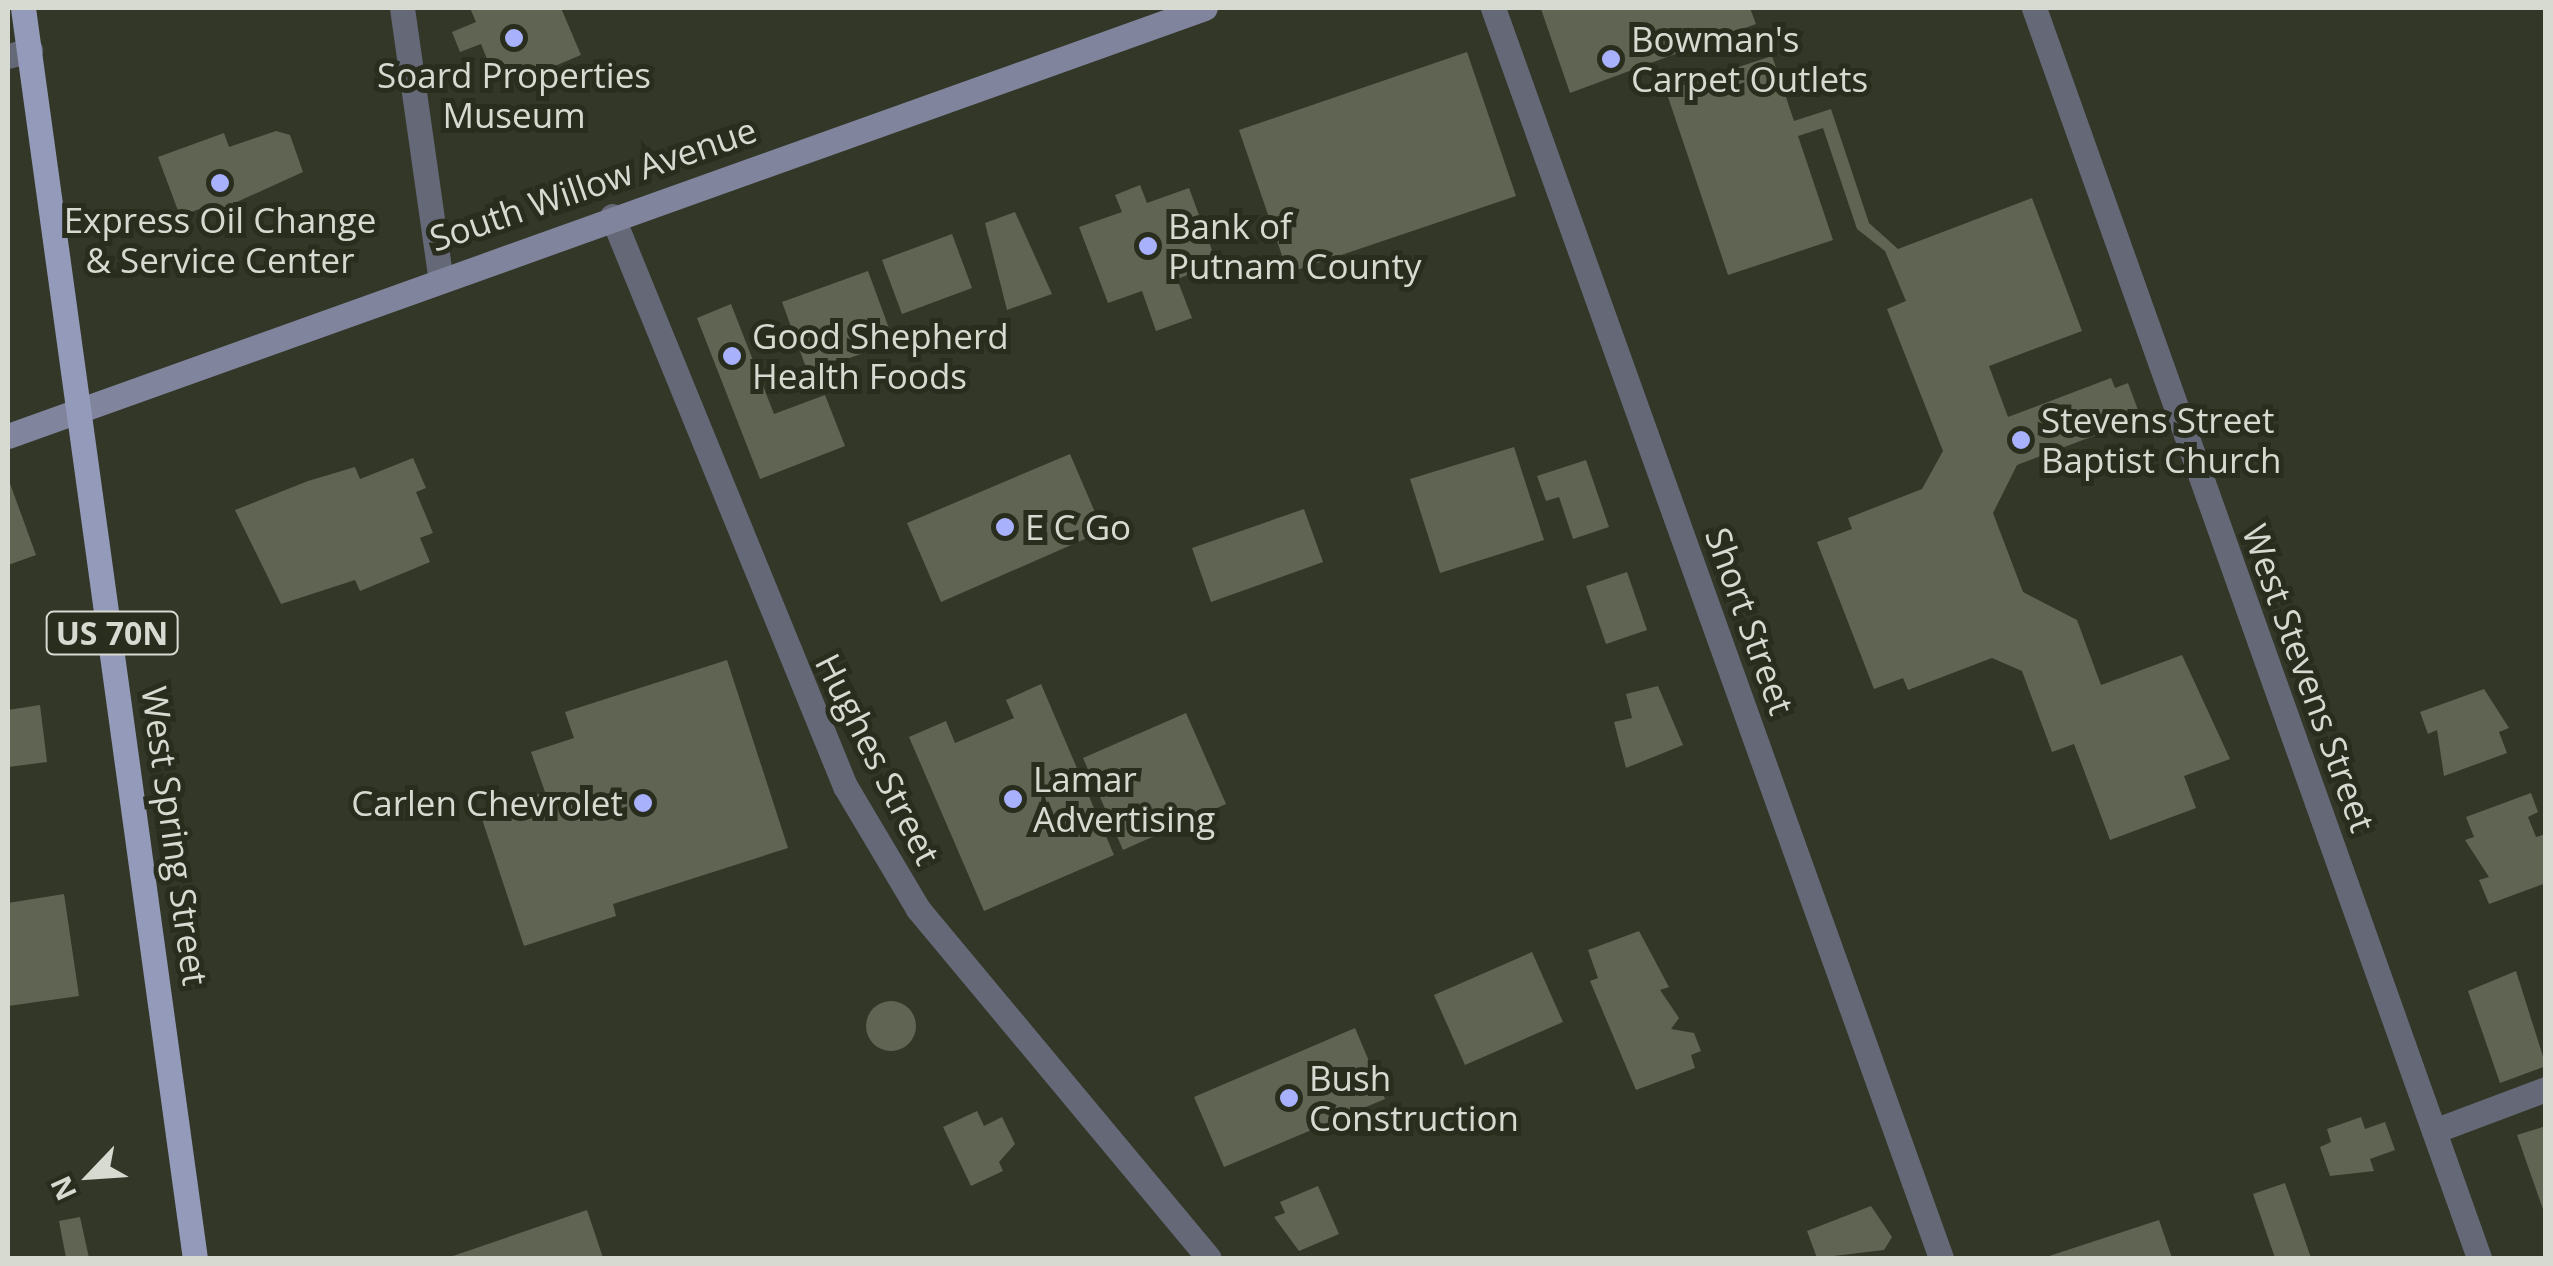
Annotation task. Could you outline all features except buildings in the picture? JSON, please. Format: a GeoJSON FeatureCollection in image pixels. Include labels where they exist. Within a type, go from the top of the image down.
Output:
{"type":"FeatureCollection","features":[{"type":"Feature","properties":{"kind":"main road","name":"West Spring Street"},"geometry":{"type":"LineString","coordinates":[[24,8],[19,53],[82,407],[196,1258]]}},
{"type":"Feature","properties":{"kind":"main road","name":"South Willow Avenue"},"geometry":{"type":"LineString","coordinates":[[8,436],[440,276],[1205,8]]}},
{"type":"Feature","properties":{"kind":"street"},"geometry":{"type":"LineString","coordinates":[[402,8],[440,276]]}},
{"type":"Feature","properties":{"kind":"street","name":"Short Street"},"geometry":{"type":"LineString","coordinates":[[1493,8],[1942,1258]]}},
{"type":"Feature","properties":{"kind":"street","name":"West Stevens Street"},"geometry":{"type":"LineString","coordinates":[[2034,8],[2479,1258]]}},
{"type":"Feature","properties":{"kind":"street","name":"Hughes Street"},"geometry":{"type":"LineString","coordinates":[[612,216],[845,786],[918,909],[1209,1258]]}},
{"type":"Feature","properties":{"kind":"street"},"geometry":{"type":"LineString","coordinates":[[2434,1131],[2546,1089]]}},
{"type":"Feature","properties":{"kind":"place","name":"Soard Properties Museum"},"geometry":{"type":"Point","coordinates":[514,38]}},
{"type":"Feature","properties":{"kind":"place","name":"Bowman's Carpet Outlets"},"geometry":{"type":"Point","coordinates":[1611,59]}},
{"type":"Feature","properties":{"kind":"place","name":"Express Oil Change & Service Center"},"geometry":{"type":"Point","coordinates":[220,183]}},
{"type":"Feature","properties":{"kind":"place","name":"Bank of Putnam County"},"geometry":{"type":"Point","coordinates":[1148,246]}},
{"type":"Feature","properties":{"kind":"place","name":"Good Shepherd Health Foods"},"geometry":{"type":"Point","coordinates":[732,356]}},
{"type":"Feature","properties":{"kind":"place","name":"Stevens Street Baptist Church"},"geometry":{"type":"Point","coordinates":[2021,440]}},
{"type":"Feature","properties":{"kind":"place","name":"E C Go"},"geometry":{"type":"Point","coordinates":[1005,527]}},
{"type":"Feature","properties":{"kind":"place","name":"Lamar Advertising"},"geometry":{"type":"Point","coordinates":[1013,799]}},
{"type":"Feature","properties":{"kind":"place","name":"Carlen Chevrolet"},"geometry":{"type":"Point","coordinates":[643,803]}},
{"type":"Feature","properties":{"kind":"place","name":"Bush Construction"},"geometry":{"type":"Point","coordinates":[1289,1098]}}]}
